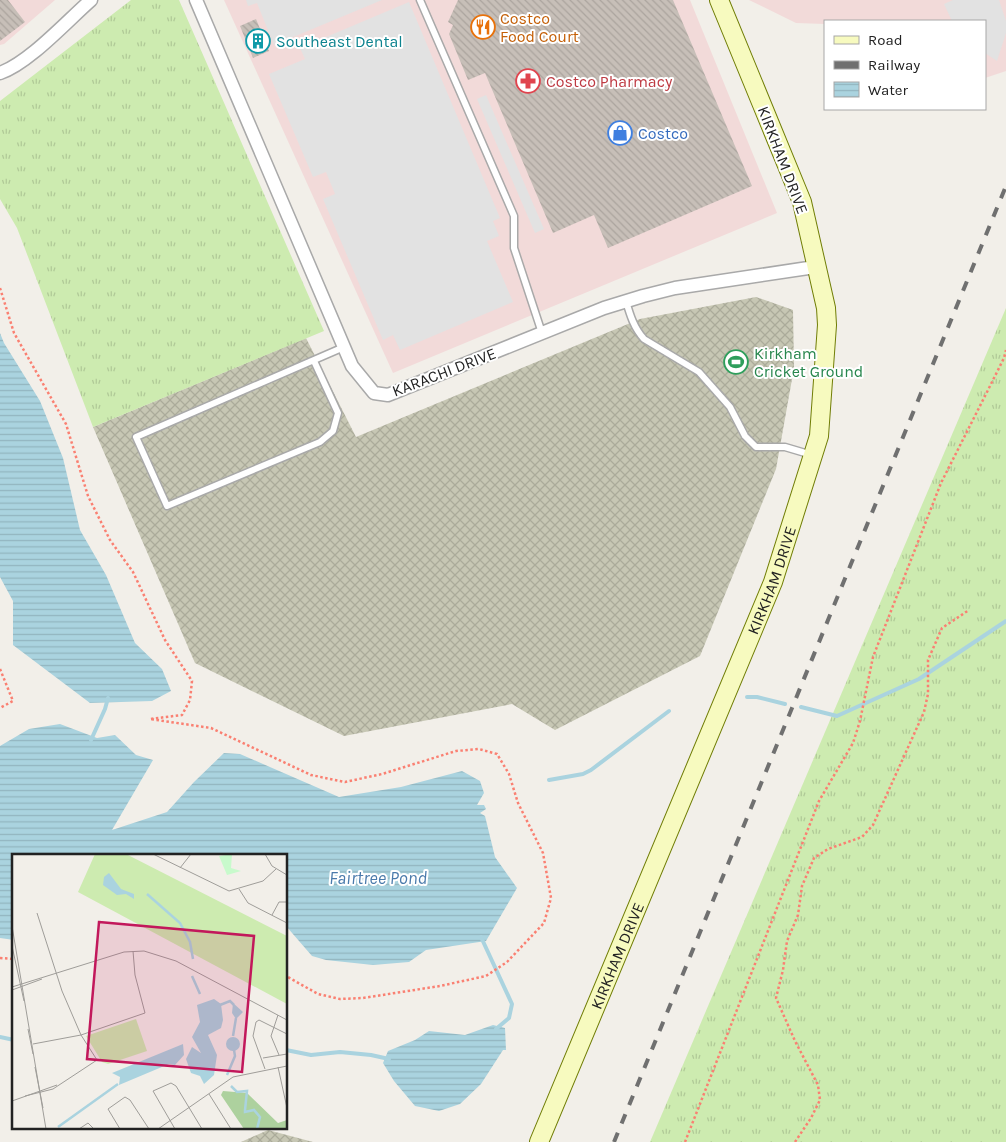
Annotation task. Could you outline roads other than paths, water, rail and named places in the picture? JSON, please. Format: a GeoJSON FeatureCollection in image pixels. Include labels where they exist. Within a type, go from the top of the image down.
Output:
{"type":"FeatureCollection","features":[{"type":"Feature","properties":{"kind":"street"},"geometry":{"type":"LineString","coordinates":[[0,73],[28,57],[91,0]]}},
{"type":"Feature","properties":{"kind":"street","name":"KARACHI DRIVE"},"geometry":{"type":"LineString","coordinates":[[196,0],[352,366],[374,393],[388,395],[542,332],[626,301],[675,288],[815,267]]}},
{"type":"Feature","properties":{"kind":"street","name":"KIRKHAM DRIVE"},"geometry":{"type":"LineString","coordinates":[[539,1142],[773,582],[819,436],[827,343],[826,308],[815,267],[802,202],[719,0]]}},
{"type":"Feature","properties":{"kind":"lane"},"geometry":{"type":"LineString","coordinates":[[420,0],[514,216],[514,248],[542,332]]}},
{"type":"Feature","properties":{"kind":"lane"},"geometry":{"type":"LineString","coordinates":[[626,301],[632,320],[644,340],[699,372],[730,407],[751,444],[762,448],[785,447],[813,455]]}},
{"type":"Feature","properties":{"kind":"lane"},"geometry":{"type":"LineString","coordinates":[[314,360],[338,413],[333,431],[320,442],[167,506],[136,437],[344,347]]}},
{"type":"Feature","properties":{"kind":"water"},"geometry":{"type":"Polygon","coordinates":[[[0,333],[4,343],[40,401],[63,458],[80,530],[106,575],[135,643],[162,669],[171,691],[152,701],[90,703],[13,645],[13,601],[0,577],[0,333]]]}},
{"type":"Feature","properties":{"kind":"water","name":"Fairtree Pond"},"geometry":{"type":"Polygon","coordinates":[[[60,724],[97,738],[115,735],[136,755],[153,760],[112,830],[167,812],[224,753],[240,754],[339,797],[401,787],[462,771],[480,781],[484,793],[477,805],[484,805],[486,809],[480,813],[485,816],[495,857],[517,888],[486,941],[426,950],[409,962],[373,965],[326,960],[312,956],[288,928],[288,854],[12,854],[12,940],[0,938],[0,746],[29,729],[60,724]]]}},
{"type":"Feature","properties":{"kind":"water"},"geometry":{"type":"Polygon","coordinates":[[[493,1025],[505,1028],[506,1050],[503,1050],[481,1084],[460,1104],[439,1111],[415,1106],[394,1081],[383,1063],[388,1051],[415,1040],[429,1031],[465,1035],[493,1025]]]}},
{"type":"Feature","properties":{"kind":"waterway"},"geometry":{"type":"LineString","coordinates":[[801,707],[837,716],[919,679],[1006,621]]}},
{"type":"Feature","properties":{"kind":"waterway"},"geometry":{"type":"LineString","coordinates":[[747,697],[757,697],[785,704]]}},
{"type":"Feature","properties":{"kind":"waterway"},"geometry":{"type":"LineString","coordinates":[[91,740],[108,698]]}},
{"type":"Feature","properties":{"kind":"waterway"},"geometry":{"type":"LineString","coordinates":[[549,780],[583,774],[591,770],[669,711]]}},
{"type":"Feature","properties":{"kind":"waterway"},"geometry":{"type":"LineString","coordinates":[[481,937],[512,1004],[509,1018],[496,1029]]}},
{"type":"Feature","properties":{"kind":"waterway"},"geometry":{"type":"LineString","coordinates":[[0,1037],[12,1040]]}},
{"type":"Feature","properties":{"kind":"waterway"},"geometry":{"type":"LineString","coordinates":[[288,1050],[311,1055],[340,1052],[389,1059]]}},
{"type":"Feature","properties":{"kind":"railway"},"geometry":{"type":"LineString","coordinates":[[614,1142],[1006,186]]}},
{"type":"Feature","properties":{"kind":"place","name":"Costco Food Court"},"geometry":{"type":"Point","coordinates":[483,27]}},
{"type":"Feature","properties":{"kind":"place","name":"Southeast Dental"},"geometry":{"type":"Point","coordinates":[258,41]}},
{"type":"Feature","properties":{"kind":"place","name":"Costco Pharmacy"},"geometry":{"type":"Point","coordinates":[528,81]}},
{"type":"Feature","properties":{"kind":"place","name":"Costco"},"geometry":{"type":"Point","coordinates":[620,133]}},
{"type":"Feature","properties":{"kind":"place","name":"Kirkham Cricket Ground"},"geometry":{"type":"Point","coordinates":[736,362]}}]}
